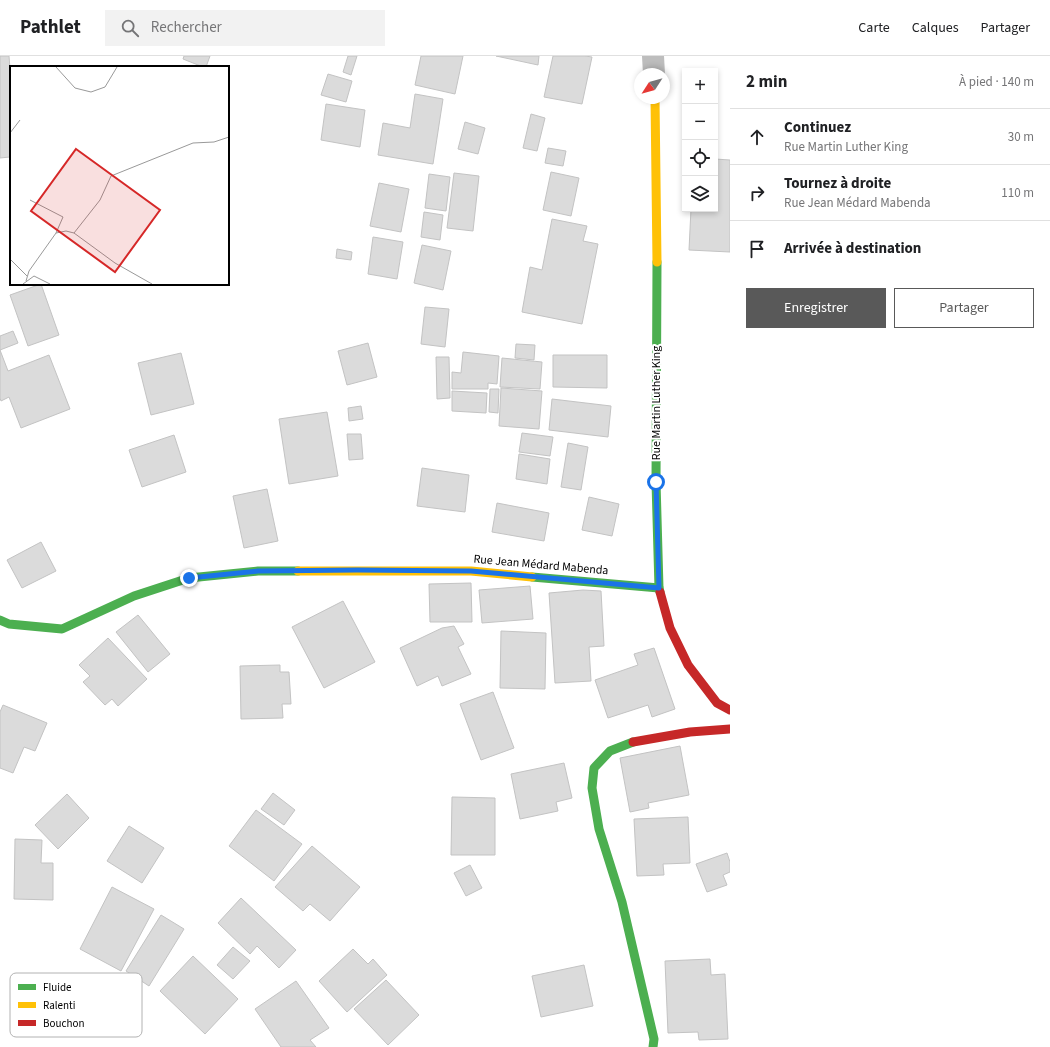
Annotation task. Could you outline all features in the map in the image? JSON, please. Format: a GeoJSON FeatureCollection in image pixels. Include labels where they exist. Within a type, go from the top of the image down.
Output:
{"type":"FeatureCollection","features":[{"type":"Feature","properties":{"kind":"street"},"geometry":{"type":"LineString","coordinates":[[653,56],[654,68]]}},
{"type":"Feature","properties":{"kind":"street","name":"Rue Martin Luther King"},"geometry":{"type":"LineString","coordinates":[[655,104],[657,289],[656,482],[659,588],[670,628],[688,665],[717,703],[730,710]]}},
{"type":"Feature","properties":{"kind":"street","name":"Rue Jean Médard Mabenda"},"geometry":{"type":"LineString","coordinates":[[0,620],[9,624],[62,628],[134,596],[189,578],[258,571],[471,571],[659,588]]}},
{"type":"Feature","properties":{"kind":"street"},"geometry":{"type":"LineString","coordinates":[[653,1047],[654,1039],[622,902],[599,829],[592,788],[594,768],[610,751],[631,742],[690,732],[730,729]]}},
{"type":"Feature","properties":{"kind":"building"},"geometry":{"type":"Polygon","coordinates":[[[0,56],[9,56],[10,157],[0,158],[0,56]]]}},
{"type":"Feature","properties":{"kind":"building"},"geometry":{"type":"Polygon","coordinates":[[[184,56],[210,56],[206,66],[200,66],[183,59],[184,56]]]}},
{"type":"Feature","properties":{"kind":"building"},"geometry":{"type":"Polygon","coordinates":[[[348,56],[357,56],[351,75],[343,72],[348,56]]]}},
{"type":"Feature","properties":{"kind":"building"},"geometry":{"type":"Polygon","coordinates":[[[421,56],[463,56],[455,94],[415,85],[421,56]]]}},
{"type":"Feature","properties":{"kind":"building"},"geometry":{"type":"Polygon","coordinates":[[[496,56],[539,56],[538,65],[496,56]]]}},
{"type":"Feature","properties":{"kind":"building"},"geometry":{"type":"Polygon","coordinates":[[[553,56],[592,57],[582,104],[544,97],[553,56]]]}},
{"type":"Feature","properties":{"kind":"building"},"geometry":{"type":"Polygon","coordinates":[[[328,74],[352,81],[346,102],[321,95],[328,74]]]}},
{"type":"Feature","properties":{"kind":"building"},"geometry":{"type":"Polygon","coordinates":[[[415,94],[443,99],[433,164],[378,155],[383,123],[410,128],[415,94]]]}},
{"type":"Feature","properties":{"kind":"building"},"geometry":{"type":"Polygon","coordinates":[[[326,104],[365,110],[360,147],[321,140],[326,104]]]}},
{"type":"Feature","properties":{"kind":"building"},"geometry":{"type":"Polygon","coordinates":[[[531,114],[545,118],[537,151],[523,148],[531,114]]]}},
{"type":"Feature","properties":{"kind":"building"},"geometry":{"type":"Polygon","coordinates":[[[465,122],[485,128],[478,154],[458,149],[465,122]]]}},
{"type":"Feature","properties":{"kind":"building"},"geometry":{"type":"Polygon","coordinates":[[[548,148],[566,151],[563,166],[545,163],[548,148]]]}},
{"type":"Feature","properties":{"kind":"building"},"geometry":{"type":"Polygon","coordinates":[[[718,159],[730,160],[730,252],[689,250],[691,212],[718,212],[718,159]]]}},
{"type":"Feature","properties":{"kind":"building"},"geometry":{"type":"Polygon","coordinates":[[[551,172],[579,178],[571,216],[543,210],[551,172]]]}},
{"type":"Feature","properties":{"kind":"building"},"geometry":{"type":"Polygon","coordinates":[[[454,173],[479,176],[473,231],[447,228],[454,173]]]}},
{"type":"Feature","properties":{"kind":"building"},"geometry":{"type":"Polygon","coordinates":[[[429,174],[450,177],[446,211],[425,208],[429,174]]]}},
{"type":"Feature","properties":{"kind":"building"},"geometry":{"type":"Polygon","coordinates":[[[379,183],[409,189],[401,232],[370,226],[379,183]]]}},
{"type":"Feature","properties":{"kind":"building"},"geometry":{"type":"Polygon","coordinates":[[[424,212],[443,215],[440,240],[421,237],[424,212]]]}},
{"type":"Feature","properties":{"kind":"building"},"geometry":{"type":"Polygon","coordinates":[[[552,219],[587,226],[583,241],[598,244],[582,324],[522,312],[530,267],[542,270],[552,219]]]}},
{"type":"Feature","properties":{"kind":"building"},"geometry":{"type":"Polygon","coordinates":[[[373,237],[403,242],[397,279],[368,274],[373,237]]]}},
{"type":"Feature","properties":{"kind":"building"},"geometry":{"type":"Polygon","coordinates":[[[422,245],[451,251],[443,290],[414,283],[422,245]]]}},
{"type":"Feature","properties":{"kind":"building"},"geometry":{"type":"Polygon","coordinates":[[[337,249],[352,252],[351,260],[336,258],[337,249]]]}},
{"type":"Feature","properties":{"kind":"building"},"geometry":{"type":"Polygon","coordinates":[[[41,285],[59,335],[28,346],[10,295],[41,285]]]}},
{"type":"Feature","properties":{"kind":"building"},"geometry":{"type":"Polygon","coordinates":[[[425,307],[449,309],[445,347],[421,344],[425,307]]]}},
{"type":"Feature","properties":{"kind":"building"},"geometry":{"type":"Polygon","coordinates":[[[13,331],[18,343],[0,350],[0,336],[13,331]]]}},
{"type":"Feature","properties":{"kind":"building"},"geometry":{"type":"Polygon","coordinates":[[[368,343],[377,377],[347,385],[338,351],[368,343]]]}},
{"type":"Feature","properties":{"kind":"building"},"geometry":{"type":"Polygon","coordinates":[[[516,344],[535,345],[534,360],[515,358],[516,344]]]}},
{"type":"Feature","properties":{"kind":"building"},"geometry":{"type":"Polygon","coordinates":[[[0,350],[8,371],[49,355],[70,409],[21,428],[9,397],[1,401],[0,398],[0,350]]]}},
{"type":"Feature","properties":{"kind":"building"},"geometry":{"type":"Polygon","coordinates":[[[463,352],[499,356],[497,384],[488,383],[488,389],[452,389],[452,372],[461,373],[463,352]]]}},
{"type":"Feature","properties":{"kind":"building"},"geometry":{"type":"Polygon","coordinates":[[[181,353],[194,404],[151,415],[138,363],[181,353]]]}},
{"type":"Feature","properties":{"kind":"building"},"geometry":{"type":"Polygon","coordinates":[[[553,355],[607,355],[607,388],[553,387],[553,355]]]}},
{"type":"Feature","properties":{"kind":"building"},"geometry":{"type":"Polygon","coordinates":[[[436,357],[449,357],[450,398],[437,399],[436,357]]]}},
{"type":"Feature","properties":{"kind":"building"},"geometry":{"type":"Polygon","coordinates":[[[502,358],[542,362],[540,389],[500,387],[502,358]]]}},
{"type":"Feature","properties":{"kind":"building"},"geometry":{"type":"Polygon","coordinates":[[[501,388],[542,391],[539,429],[499,426],[501,388]]]}},
{"type":"Feature","properties":{"kind":"building"},"geometry":{"type":"Polygon","coordinates":[[[490,389],[499,389],[498,413],[489,412],[490,389]]]}},
{"type":"Feature","properties":{"kind":"building"},"geometry":{"type":"Polygon","coordinates":[[[452,391],[487,393],[486,413],[452,411],[452,391]]]}},
{"type":"Feature","properties":{"kind":"building"},"geometry":{"type":"Polygon","coordinates":[[[552,399],[611,406],[608,437],[549,430],[552,399]]]}},
{"type":"Feature","properties":{"kind":"building"},"geometry":{"type":"Polygon","coordinates":[[[361,406],[363,419],[349,421],[348,408],[361,406]]]}},
{"type":"Feature","properties":{"kind":"building"},"geometry":{"type":"Polygon","coordinates":[[[327,412],[338,476],[289,484],[279,419],[327,412]]]}},
{"type":"Feature","properties":{"kind":"building"},"geometry":{"type":"Polygon","coordinates":[[[522,433],[553,437],[550,456],[519,452],[522,433]]]}},
{"type":"Feature","properties":{"kind":"building"},"geometry":{"type":"Polygon","coordinates":[[[347,434],[361,434],[363,459],[349,460],[347,434]]]}},
{"type":"Feature","properties":{"kind":"building"},"geometry":{"type":"Polygon","coordinates":[[[174,435],[186,472],[142,487],[129,450],[174,435]]]}},
{"type":"Feature","properties":{"kind":"building"},"geometry":{"type":"Polygon","coordinates":[[[568,443],[588,447],[581,490],[561,487],[568,443]]]}},
{"type":"Feature","properties":{"kind":"building"},"geometry":{"type":"Polygon","coordinates":[[[519,454],[550,459],[547,484],[516,479],[519,454]]]}},
{"type":"Feature","properties":{"kind":"building"},"geometry":{"type":"Polygon","coordinates":[[[422,468],[469,475],[465,512],[417,506],[422,468]]]}},
{"type":"Feature","properties":{"kind":"building"},"geometry":{"type":"Polygon","coordinates":[[[267,489],[278,541],[244,548],[233,496],[267,489]]]}},
{"type":"Feature","properties":{"kind":"building"},"geometry":{"type":"Polygon","coordinates":[[[589,497],[619,504],[612,536],[582,530],[589,497]]]}},
{"type":"Feature","properties":{"kind":"building"},"geometry":{"type":"Polygon","coordinates":[[[497,503],[549,513],[544,541],[492,532],[497,503]]]}},
{"type":"Feature","properties":{"kind":"building"},"geometry":{"type":"Polygon","coordinates":[[[41,542],[56,571],[22,588],[7,560],[41,542]]]}},
{"type":"Feature","properties":{"kind":"building"},"geometry":{"type":"Polygon","coordinates":[[[471,583],[472,622],[430,622],[429,584],[471,583]]]}},
{"type":"Feature","properties":{"kind":"building"},"geometry":{"type":"Polygon","coordinates":[[[530,586],[533,619],[482,623],[479,590],[530,586]]]}},
{"type":"Feature","properties":{"kind":"building"},"geometry":{"type":"Polygon","coordinates":[[[583,590],[601,591],[604,646],[589,647],[591,681],[555,683],[549,593],[583,590]]]}},
{"type":"Feature","properties":{"kind":"building"},"geometry":{"type":"Polygon","coordinates":[[[343,601],[375,662],[324,688],[292,627],[343,601]]]}},
{"type":"Feature","properties":{"kind":"building"},"geometry":{"type":"Polygon","coordinates":[[[138,615],[170,654],[148,672],[116,632],[138,615]]]}},
{"type":"Feature","properties":{"kind":"building"},"geometry":{"type":"Polygon","coordinates":[[[454,626],[464,644],[458,647],[471,674],[442,686],[438,676],[417,686],[400,648],[442,628],[454,626]]]}},
{"type":"Feature","properties":{"kind":"building"},"geometry":{"type":"Polygon","coordinates":[[[501,631],[546,633],[545,689],[500,688],[501,631]]]}},
{"type":"Feature","properties":{"kind":"building"},"geometry":{"type":"Polygon","coordinates":[[[108,638],[147,679],[118,706],[112,699],[105,705],[83,682],[90,676],[79,665],[108,638]]]}},
{"type":"Feature","properties":{"kind":"building"},"geometry":{"type":"Polygon","coordinates":[[[654,648],[675,709],[652,717],[648,705],[608,718],[595,680],[638,665],[634,654],[654,648]]]}},
{"type":"Feature","properties":{"kind":"building"},"geometry":{"type":"Polygon","coordinates":[[[280,665],[280,672],[289,672],[291,704],[282,704],[283,718],[241,719],[240,666],[280,665]]]}},
{"type":"Feature","properties":{"kind":"building"},"geometry":{"type":"Polygon","coordinates":[[[493,692],[514,748],[481,760],[460,704],[493,692]]]}},
{"type":"Feature","properties":{"kind":"building"},"geometry":{"type":"Polygon","coordinates":[[[3,705],[47,723],[35,751],[24,747],[13,773],[0,768],[0,712],[3,705]]]}},
{"type":"Feature","properties":{"kind":"building"},"geometry":{"type":"Polygon","coordinates":[[[680,746],[689,795],[648,803],[649,808],[630,812],[620,758],[680,746]]]}},
{"type":"Feature","properties":{"kind":"building"},"geometry":{"type":"Polygon","coordinates":[[[564,763],[572,798],[556,802],[558,811],[520,819],[511,774],[564,763]]]}},
{"type":"Feature","properties":{"kind":"building"},"geometry":{"type":"Polygon","coordinates":[[[273,793],[295,810],[284,825],[261,809],[273,793]]]}},
{"type":"Feature","properties":{"kind":"building"},"geometry":{"type":"Polygon","coordinates":[[[67,794],[89,818],[58,849],[35,825],[67,794]]]}},
{"type":"Feature","properties":{"kind":"building"},"geometry":{"type":"Polygon","coordinates":[[[452,797],[495,798],[495,855],[451,855],[452,797]]]}},
{"type":"Feature","properties":{"kind":"building"},"geometry":{"type":"Polygon","coordinates":[[[256,810],[302,844],[274,881],[229,846],[256,810]]]}},
{"type":"Feature","properties":{"kind":"building"},"geometry":{"type":"Polygon","coordinates":[[[688,817],[690,863],[663,864],[664,875],[637,876],[634,819],[688,817]]]}},
{"type":"Feature","properties":{"kind":"building"},"geometry":{"type":"Polygon","coordinates":[[[129,826],[164,848],[142,883],[107,861],[129,826]]]}},
{"type":"Feature","properties":{"kind":"building"},"geometry":{"type":"Polygon","coordinates":[[[15,839],[42,840],[41,863],[53,863],[53,900],[14,899],[15,839]]]}},
{"type":"Feature","properties":{"kind":"building"},"geometry":{"type":"Polygon","coordinates":[[[312,846],[360,887],[330,921],[310,904],[303,911],[275,887],[312,846]]]}},
{"type":"Feature","properties":{"kind":"building"},"geometry":{"type":"Polygon","coordinates":[[[727,853],[730,862],[730,872],[723,875],[727,885],[707,892],[696,864],[727,853]]]}},
{"type":"Feature","properties":{"kind":"building"},"geometry":{"type":"Polygon","coordinates":[[[470,865],[482,888],[466,896],[454,873],[470,865]]]}},
{"type":"Feature","properties":{"kind":"building"},"geometry":{"type":"Polygon","coordinates":[[[112,887],[154,909],[121,971],[80,949],[112,887]]]}},
{"type":"Feature","properties":{"kind":"building"},"geometry":{"type":"Polygon","coordinates":[[[241,898],[296,950],[279,968],[257,946],[250,954],[218,923],[241,898]]]}},
{"type":"Feature","properties":{"kind":"building"},"geometry":{"type":"Polygon","coordinates":[[[161,915],[184,929],[149,986],[142,981],[142,973],[129,973],[126,971],[161,915]]]}},
{"type":"Feature","properties":{"kind":"building"},"geometry":{"type":"Polygon","coordinates":[[[233,947],[250,961],[233,979],[217,965],[233,947]]]}},
{"type":"Feature","properties":{"kind":"building"},"geometry":{"type":"Polygon","coordinates":[[[353,949],[368,964],[373,959],[387,975],[347,1012],[319,981],[353,949]]]}},
{"type":"Feature","properties":{"kind":"building"},"geometry":{"type":"Polygon","coordinates":[[[193,956],[238,999],[205,1034],[160,991],[193,956]]]}},
{"type":"Feature","properties":{"kind":"building"},"geometry":{"type":"Polygon","coordinates":[[[710,959],[711,975],[725,974],[728,1039],[699,1040],[698,1032],[668,1033],[665,961],[710,959]]]}},
{"type":"Feature","properties":{"kind":"building"},"geometry":{"type":"Polygon","coordinates":[[[584,965],[593,1006],[541,1017],[532,976],[584,965]]]}},
{"type":"Feature","properties":{"kind":"building"},"geometry":{"type":"Polygon","coordinates":[[[386,980],[419,1015],[388,1045],[354,1009],[386,980]]]}},
{"type":"Feature","properties":{"kind":"building"},"geometry":{"type":"Polygon","coordinates":[[[296,981],[329,1028],[310,1040],[316,1047],[281,1047],[255,1009],[296,981]]]}},
{"type":"Feature","properties":{"kind":"traffic: fast"},"geometry":{"type":"LineString","coordinates":[[657,262],[656,482],[660,592]]}},
{"type":"Feature","properties":{"kind":"traffic: fast"},"geometry":{"type":"LineString","coordinates":[[0,620],[9,624],[62,629],[134,596],[189,578],[258,571],[298,571]]}},
{"type":"Feature","properties":{"kind":"traffic: fast"},"geometry":{"type":"LineString","coordinates":[[532,577],[659,588]]}},
{"type":"Feature","properties":{"kind":"traffic: fast"},"geometry":{"type":"LineString","coordinates":[[633,742],[610,751],[594,768],[592,788],[599,829],[622,902],[654,1039],[653,1047]]}},
{"type":"Feature","properties":{"kind":"traffic: slow"},"geometry":{"type":"LineString","coordinates":[[655,104],[657,262]]}},
{"type":"Feature","properties":{"kind":"traffic: slow"},"geometry":{"type":"LineString","coordinates":[[298,571],[471,571],[532,577]]}},
{"type":"Feature","properties":{"kind":"traffic: jam"},"geometry":{"type":"LineString","coordinates":[[660,592],[670,628],[688,665],[717,703],[730,710]]}},
{"type":"Feature","properties":{"kind":"traffic: jam"},"geometry":{"type":"LineString","coordinates":[[633,742],[690,732],[730,729]]}},
{"type":"Feature","properties":{"kind":"route"},"geometry":{"type":"LineString","coordinates":[[189,578],[258,571],[471,571],[659,588],[656,482]]}}]}
